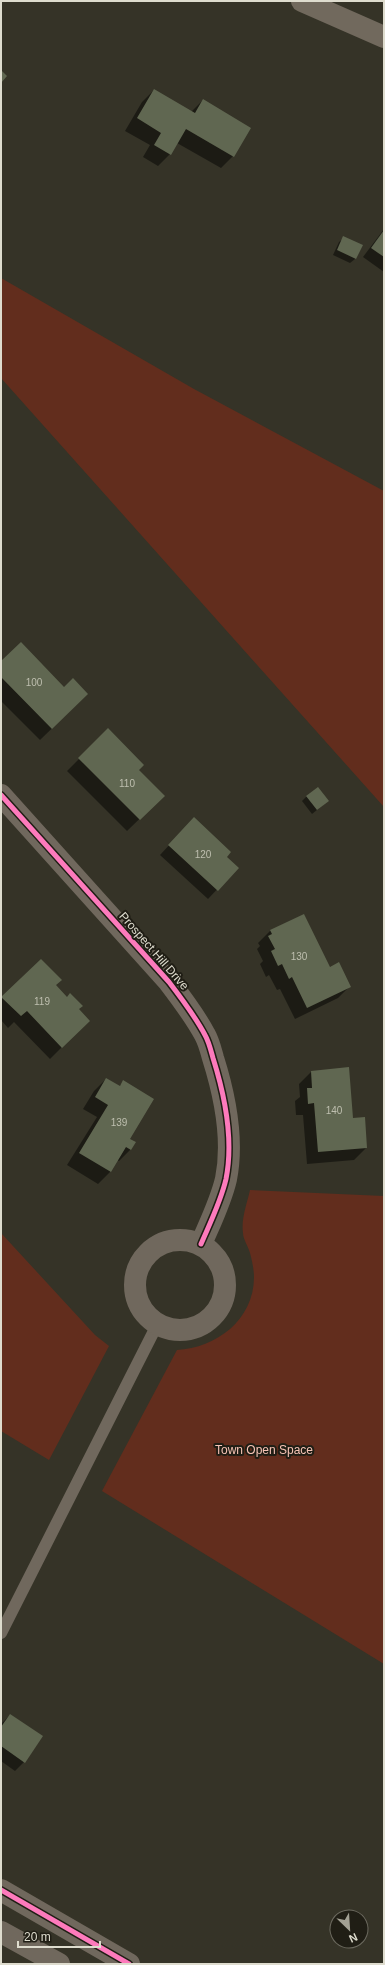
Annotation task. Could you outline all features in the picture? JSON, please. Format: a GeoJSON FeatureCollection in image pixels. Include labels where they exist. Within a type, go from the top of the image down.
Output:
{"type":"FeatureCollection","features":[{"type":"Feature","properties":{"kind":"main road"},"geometry":{"type":"LineString","coordinates":[[302,1],[384,37]]}},
{"type":"Feature","properties":{"kind":"street","name":"Prospect Hill Drive"},"geometry":{"type":"LineString","coordinates":[[1,795],[169,982],[190,1010],[206,1036],[218,1074],[226,1109],[229,1142],[226,1178],[215,1212],[201,1244]]}},
{"type":"Feature","properties":{"kind":"street"},"geometry":{"type":"LineString","coordinates":[[186,1239],[201,1244],[213,1253],[221,1265],[225,1278],[224,1293],[220,1306],[211,1318],[199,1326],[185,1330],[170,1329],[157,1324],[145,1315],[137,1301],[134,1286],[136,1270],[144,1256],[156,1246],[170,1240],[186,1239]]}},
{"type":"Feature","properties":{"kind":"street"},"geometry":{"type":"LineString","coordinates":[[1,1890],[129,1964]]}},
{"type":"Feature","properties":{"kind":"street"},"geometry":{"type":"LineString","coordinates":[[1,1932],[59,1964]]}},
{"type":"Feature","properties":{"kind":"lane"},"geometry":{"type":"LineString","coordinates":[[1,1633],[157,1324]]}},
{"type":"Feature","properties":{"kind":"green space"},"geometry":{"type":"Polygon","coordinates":[[[1,278],[194,389],[384,491],[384,807],[1,378],[1,278]]]}},
{"type":"Feature","properties":{"kind":"green space","name":"Town Open Space"},"geometry":{"type":"Polygon","coordinates":[[[250,1190],[384,1196],[384,1664],[102,1491],[177,1350],[205,1344],[219,1337],[230,1329],[240,1318],[247,1306],[252,1292],[254,1277],[249,1250],[243,1235],[244,1216],[250,1190]]]}},
{"type":"Feature","properties":{"kind":"green space"},"geometry":{"type":"Polygon","coordinates":[[[1,1233],[95,1335],[109,1346],[49,1460],[1,1431],[1,1233]]]}},
{"type":"Feature","properties":{"kind":"building"},"geometry":{"type":"Polygon","coordinates":[[[1,70],[7,76],[1,83],[1,70]]]}},
{"type":"Feature","properties":{"kind":"building"},"geometry":{"type":"Polygon","coordinates":[[[154,89],[195,113],[203,99],[251,128],[234,157],[186,129],[171,155],[154,145],[161,133],[137,118],[154,89]]]}},
{"type":"Feature","properties":{"kind":"building"},"geometry":{"type":"Polygon","coordinates":[[[384,230],[384,257],[371,248],[384,230]]]}},
{"type":"Feature","properties":{"kind":"building"},"geometry":{"type":"Polygon","coordinates":[[[343,236],[363,245],[356,259],[337,250],[343,236]]]}},
{"type":"Feature","properties":{"kind":"building"},"geometry":{"type":"Polygon","coordinates":[[[21,642],[64,687],[73,678],[88,694],[52,729],[1,677],[1,661],[21,642]]]}},
{"type":"Feature","properties":{"kind":"building"},"geometry":{"type":"Polygon","coordinates":[[[108,728],[144,765],[139,770],[165,796],[140,820],[78,758],[108,728]]]}},
{"type":"Feature","properties":{"kind":"building"},"geometry":{"type":"Polygon","coordinates":[[[318,787],[329,801],[317,810],[306,796],[318,787]]]}},
{"type":"Feature","properties":{"kind":"building"},"geometry":{"type":"Polygon","coordinates":[[[194,817],[231,852],[227,857],[239,868],[218,891],[168,845],[194,817]]]}},
{"type":"Feature","properties":{"kind":"building"},"geometry":{"type":"Polygon","coordinates":[[[304,914],[330,967],[339,962],[351,987],[307,1008],[292,977],[289,979],[282,964],[278,966],[271,951],[275,949],[268,936],[272,934],[270,930],[304,914]]]}},
{"type":"Feature","properties":{"kind":"building"},"geometry":{"type":"Polygon","coordinates":[[[41,959],[62,980],[56,985],[67,997],[70,993],[83,1006],[79,1009],[90,1021],[62,1048],[27,1011],[21,1016],[1,997],[41,959]]]}},
{"type":"Feature","properties":{"kind":"building"},"geometry":{"type":"Polygon","coordinates":[[[349,1067],[353,1118],[365,1117],[367,1148],[318,1152],[314,1103],[308,1104],[307,1088],[312,1088],[311,1071],[349,1067]]]}},
{"type":"Feature","properties":{"kind":"building"},"geometry":{"type":"Polygon","coordinates":[[[106,1078],[120,1086],[123,1080],[154,1099],[130,1139],[136,1142],[131,1150],[126,1147],[111,1172],[79,1153],[108,1105],[95,1097],[106,1078]]]}},
{"type":"Feature","properties":{"kind":"building"},"geometry":{"type":"Polygon","coordinates":[[[10,1714],[43,1736],[25,1763],[1,1746],[1,1727],[10,1714]]]}},
{"type":"Feature","properties":{"kind":"cycle path"},"geometry":{"type":"LineString","coordinates":[[1,795],[169,982],[193,1014],[210,1046],[221,1087],[227,1118],[229,1149],[224,1187],[201,1244]]}},
{"type":"Feature","properties":{"kind":"cycle path"},"geometry":{"type":"LineString","coordinates":[[1,1890],[129,1964]]}}]}
